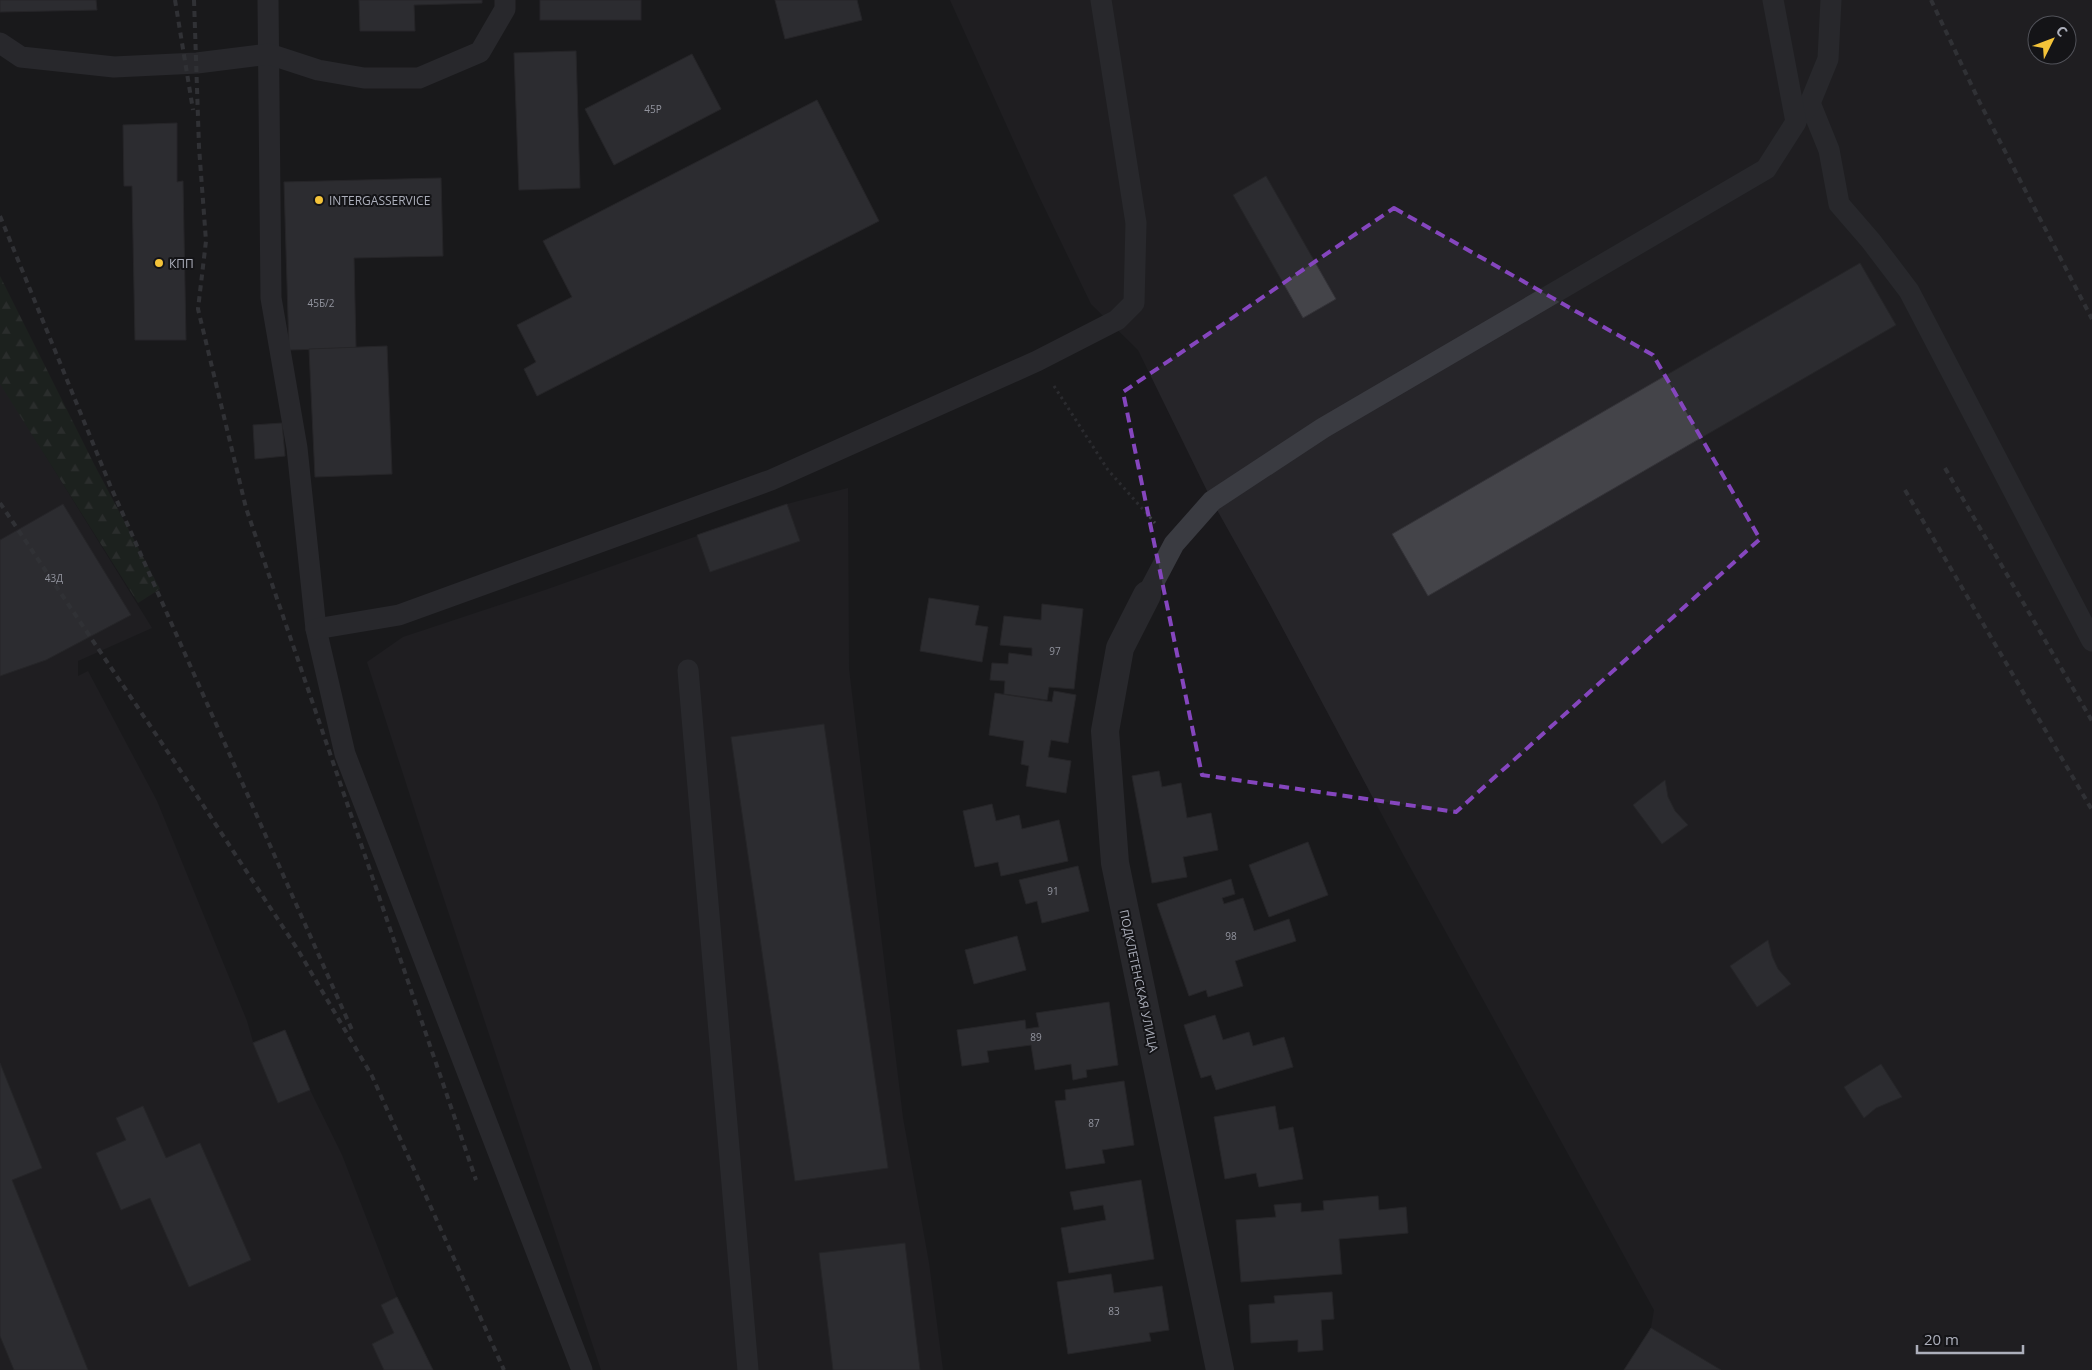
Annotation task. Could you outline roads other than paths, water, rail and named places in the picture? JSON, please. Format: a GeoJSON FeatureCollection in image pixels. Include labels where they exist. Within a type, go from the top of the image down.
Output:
{"type":"FeatureCollection","features":[{"type":"Feature","properties":{"kind":"street","name":"ПОДКЛЕТЕНСКАЯ УЛИЦА"},"geometry":{"type":"LineString","coordinates":[[1147,595],[1120,648],[1105,731],[1115,863],[1220,1370]]}},
{"type":"Feature","properties":{"kind":"lane"},"geometry":{"type":"LineString","coordinates":[[268,0],[271,298],[297,448],[316,630],[345,754],[582,1370]]}},
{"type":"Feature","properties":{"kind":"lane"},"geometry":{"type":"LineString","coordinates":[[0,43],[21,57],[114,67],[197,63],[269,54],[318,70],[364,78],[419,78],[480,52],[505,9],[505,0]]}},
{"type":"Feature","properties":{"kind":"lane"},"geometry":{"type":"LineString","coordinates":[[316,630],[399,615],[771,480],[1037,361],[1117,320],[1134,303],[1136,223],[1101,0]]}},
{"type":"Feature","properties":{"kind":"lane"},"geometry":{"type":"LineString","coordinates":[[1773,0],[1796,122]]}},
{"type":"Feature","properties":{"kind":"lane"},"geometry":{"type":"LineString","coordinates":[[1147,595],[1174,544],[1212,501],[1323,428],[1766,169],[1810,103],[1828,59],[1831,0]]}},
{"type":"Feature","properties":{"kind":"lane"},"geometry":{"type":"LineString","coordinates":[[1810,103],[1830,150],[1839,204],[1909,291],[2092,640]]}},
{"type":"Feature","properties":{"kind":"lane"},"geometry":{"type":"LineString","coordinates":[[688,670],[748,1370]]}},
{"type":"Feature","properties":{"kind":"railway"},"geometry":{"type":"LineString","coordinates":[[175,0],[193,110]]}},
{"type":"Feature","properties":{"kind":"railway"},"geometry":{"type":"LineString","coordinates":[[194,0],[199,147],[206,241],[198,309],[246,508],[476,1180]]}},
{"type":"Feature","properties":{"kind":"railway"},"geometry":{"type":"LineString","coordinates":[[1931,0],[1980,103],[2092,319]]}},
{"type":"Feature","properties":{"kind":"railway"},"geometry":{"type":"LineString","coordinates":[[0,216],[110,485],[352,1030]]}},
{"type":"Feature","properties":{"kind":"railway"},"geometry":{"type":"LineString","coordinates":[[1945,468],[2092,721]]}},
{"type":"Feature","properties":{"kind":"railway"},"geometry":{"type":"LineString","coordinates":[[1905,490],[2092,810]]}},
{"type":"Feature","properties":{"kind":"railway"},"geometry":{"type":"LineString","coordinates":[[0,503],[182,773],[298,950],[372,1076],[504,1370]]}},
{"type":"Feature","properties":{"kind":"place","name":"INTERGASSERVICE"},"geometry":{"type":"Point","coordinates":[319,200]}},
{"type":"Feature","properties":{"kind":"place","name":"КПП"},"geometry":{"type":"Point","coordinates":[159,263]}}]}
